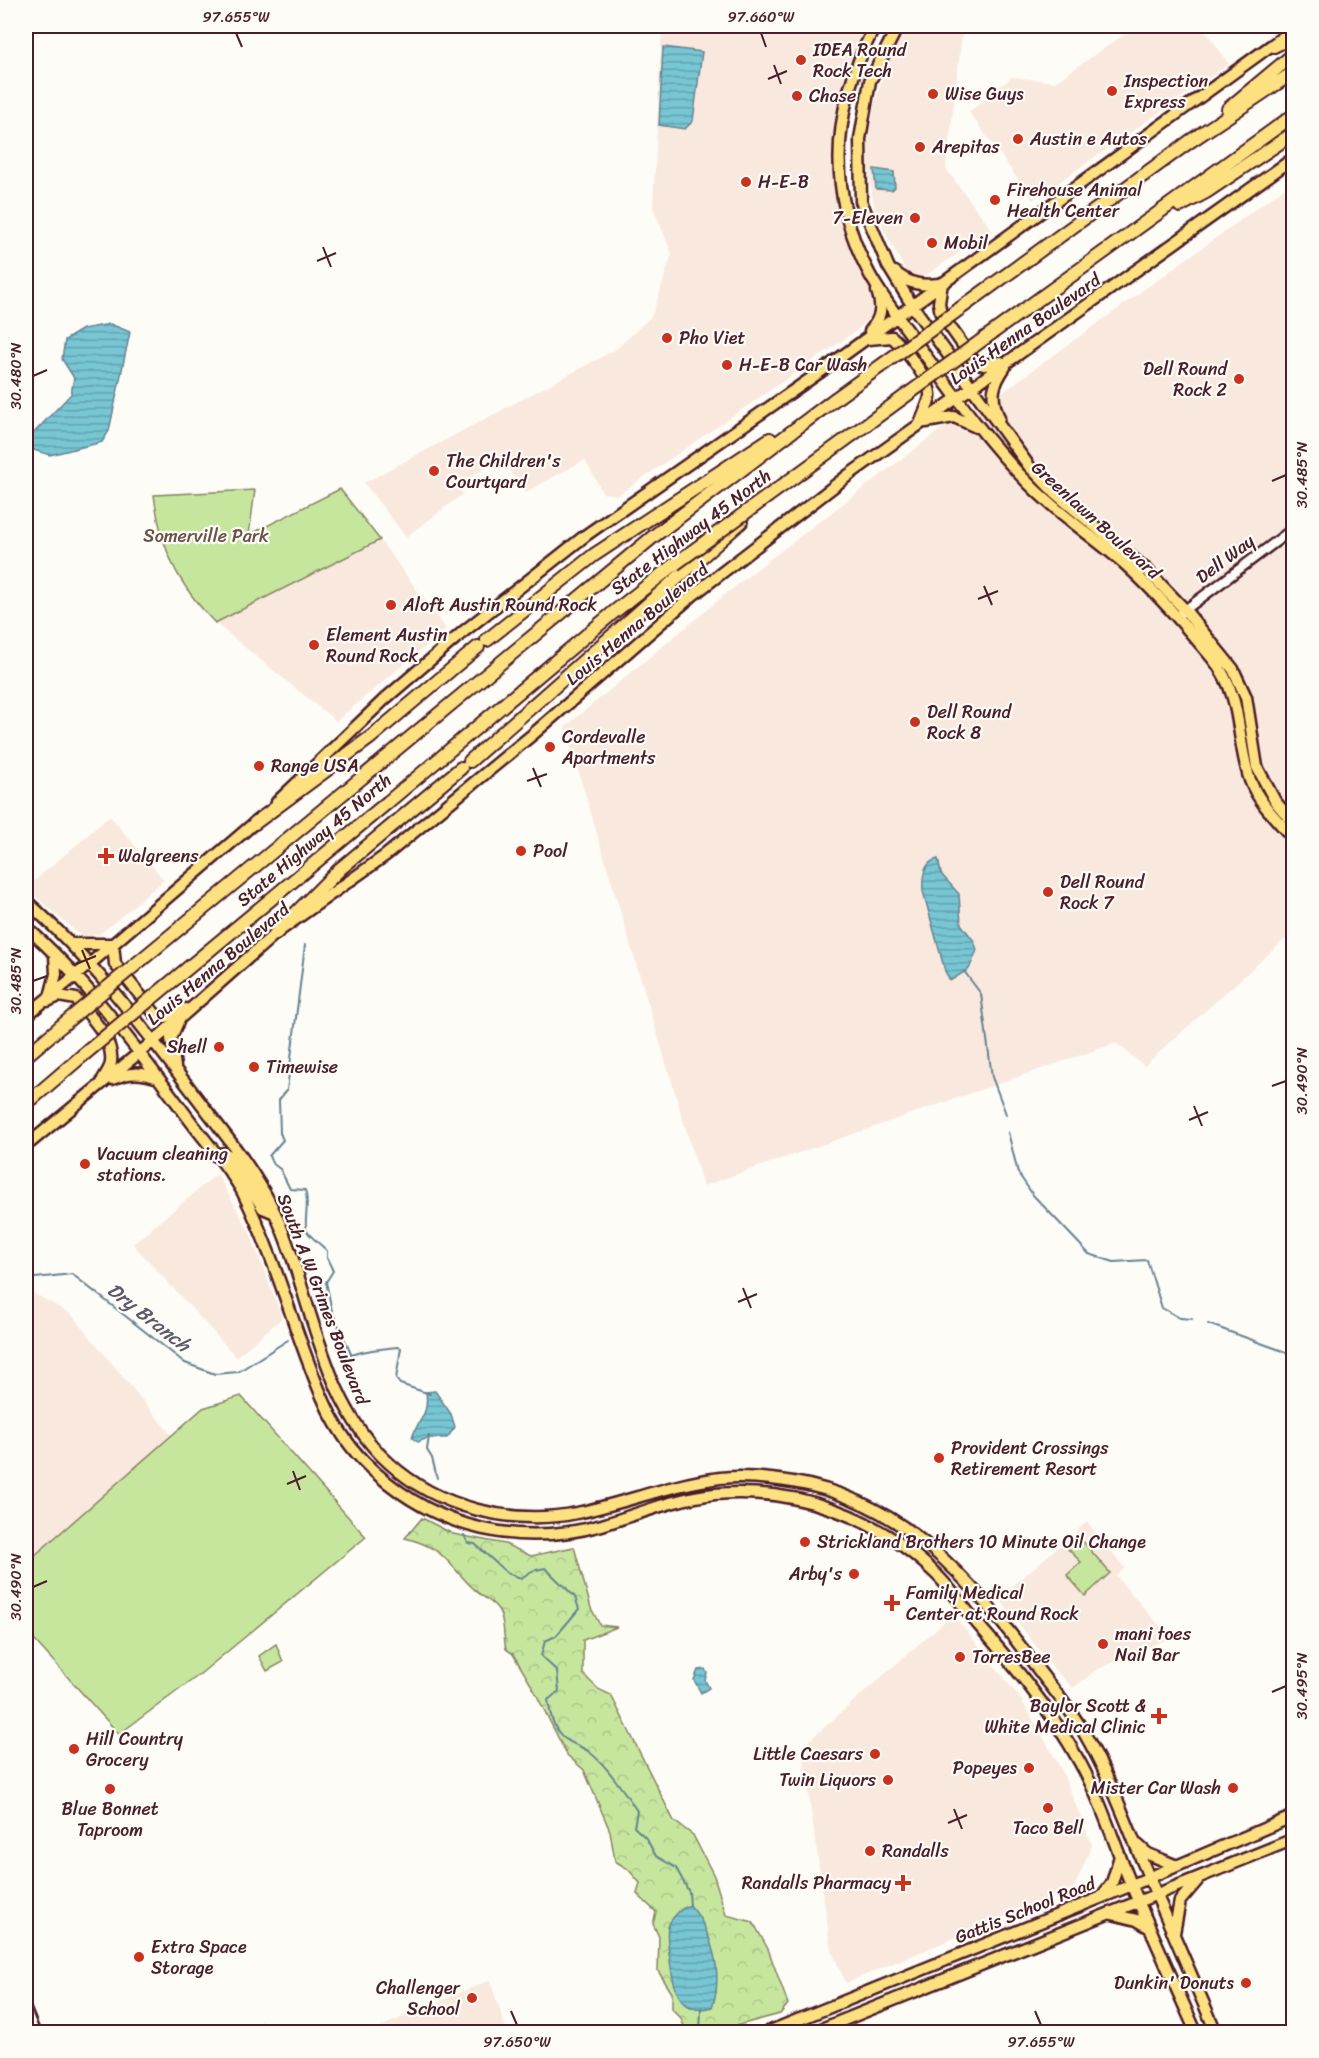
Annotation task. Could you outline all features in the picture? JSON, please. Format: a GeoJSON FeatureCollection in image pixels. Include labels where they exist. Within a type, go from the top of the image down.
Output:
{"type":"FeatureCollection","features":[{"type":"Feature","properties":{"kind":"highway"},"geometry":{"type":"LineString","coordinates":[[1274,46],[1293,36]]}},
{"type":"Feature","properties":{"kind":"highway"},"geometry":{"type":"LineString","coordinates":[[1189,142],[1293,54]]}},
{"type":"Feature","properties":{"kind":"highway","name":"State Highway 45 North"},"geometry":{"type":"LineString","coordinates":[[26,1056],[654,537],[964,304],[1189,142],[1293,72]]}},
{"type":"Feature","properties":{"kind":"highway","name":"State Highway 45 North"},"geometry":{"type":"LineString","coordinates":[[26,1104],[614,612],[678,568],[794,477],[1293,115]]}},
{"type":"Feature","properties":{"kind":"highway"},"geometry":{"type":"LineString","coordinates":[[1139,228],[1206,192],[1293,133]]}},
{"type":"Feature","properties":{"kind":"highway"},"geometry":{"type":"LineString","coordinates":[[255,823],[371,737],[482,644],[594,555],[644,520],[835,399]]}},
{"type":"Feature","properties":{"kind":"highway"},"geometry":{"type":"LineString","coordinates":[[275,934],[340,869],[465,765],[678,568]]}},
{"type":"Feature","properties":{"kind":"main road","name":"Greenlawn Boulevard"},"geometry":{"type":"LineString","coordinates":[[875,26],[856,61],[844,102],[840,137],[843,206],[857,248],[871,277],[979,429],[1032,487],[1180,613],[1233,669],[1246,698],[1257,767],[1275,801],[1293,824]]}},
{"type":"Feature","properties":{"kind":"main road","name":"Greenlawn Boulevard"},"geometry":{"type":"LineString","coordinates":[[898,26],[870,81],[860,139],[861,201],[888,266],[912,305],[1024,459],[1056,494],[1147,570],[1226,678],[1239,713],[1245,760],[1251,782],[1265,806],[1293,839]]}},
{"type":"Feature","properties":{"kind":"main road"},"geometry":{"type":"LineString","coordinates":[[26,1016],[255,823],[354,728],[463,632],[623,507],[756,418],[1274,46],[1293,29]]}},
{"type":"Feature","properties":{"kind":"main road","name":"Louis Henna Boulevard"},"geometry":{"type":"LineString","coordinates":[[26,1146],[139,1053],[275,934],[386,855],[549,722],[693,595],[970,387],[1293,158]]}},
{"type":"Feature","properties":{"kind":"main road"},"geometry":{"type":"LineString","coordinates":[[888,266],[903,280],[916,284],[942,283]]}},
{"type":"Feature","properties":{"kind":"main road"},"geometry":{"type":"LineString","coordinates":[[862,341],[881,314],[881,303],[871,277]]}},
{"type":"Feature","properties":{"kind":"main road"},"geometry":{"type":"LineString","coordinates":[[942,283],[939,303],[941,314],[974,361],[984,366],[1010,360]]}},
{"type":"Feature","properties":{"kind":"main road"},"geometry":{"type":"LineString","coordinates":[[862,341],[892,337],[908,355],[928,384],[930,394],[920,424]]}},
{"type":"Feature","properties":{"kind":"main road"},"geometry":{"type":"LineString","coordinates":[[1004,432],[992,403],[992,390],[1010,360]]}},
{"type":"Feature","properties":{"kind":"main road"},"geometry":{"type":"LineString","coordinates":[[920,424],[954,417],[979,429]]}},
{"type":"Feature","properties":{"kind":"main road"},"geometry":{"type":"LineString","coordinates":[[1032,487],[1047,495],[1056,494]]}},
{"type":"Feature","properties":{"kind":"main road","name":"South A W Grimes Boulevard"},"geometry":{"type":"LineString","coordinates":[[26,901],[89,964],[176,1070],[230,1142],[275,1213],[336,1386],[349,1415],[366,1439],[390,1464],[423,1488],[474,1509],[528,1518],[572,1514],[675,1486],[733,1477],[769,1478],[806,1484],[840,1494],[877,1509],[908,1527],[935,1549],[1017,1642],[1082,1728],[1106,1775],[1216,2032]]}},
{"type":"Feature","properties":{"kind":"main road"},"geometry":{"type":"LineString","coordinates":[[26,909],[40,914]]}},
{"type":"Feature","properties":{"kind":"main road","name":"South A W Grimes Boulevard"},"geometry":{"type":"LineString","coordinates":[[26,927],[75,975],[159,1078],[240,1187],[267,1245],[319,1392],[332,1422],[349,1446],[373,1471],[414,1503],[433,1513],[488,1532],[560,1534],[599,1526],[661,1506],[711,1494],[784,1496],[821,1503],[857,1518],[888,1537],[936,1574],[1042,1702],[1091,1784],[1196,2032]]}},
{"type":"Feature","properties":{"kind":"main road"},"geometry":{"type":"LineString","coordinates":[[71,944],[114,944]]}},
{"type":"Feature","properties":{"kind":"main road"},"geometry":{"type":"LineString","coordinates":[[114,944],[115,964],[156,1015],[166,1017],[193,1006]]}},
{"type":"Feature","properties":{"kind":"main road"},"geometry":{"type":"LineString","coordinates":[[51,993],[56,974],[55,955]]}},
{"type":"Feature","properties":{"kind":"main road"},"geometry":{"type":"LineString","coordinates":[[37,1006],[59,996],[76,999],[108,1043],[112,1063],[101,1083]]}},
{"type":"Feature","properties":{"kind":"main road"},"geometry":{"type":"LineString","coordinates":[[176,1070],[171,1038],[180,1018]]}},
{"type":"Feature","properties":{"kind":"main road"},"geometry":{"type":"LineString","coordinates":[[101,1083],[128,1073],[144,1073],[159,1078]]}},
{"type":"Feature","properties":{"kind":"main road"},"geometry":{"type":"LineString","coordinates":[[216,1156],[224,1153],[230,1156],[263,1208],[275,1213]]}},
{"type":"Feature","properties":{"kind":"main road","name":"Gattis School Road"},"geometry":{"type":"LineString","coordinates":[[768,2032],[1132,1885],[1293,1816]]}},
{"type":"Feature","properties":{"kind":"main road","name":"Gattis School Road"},"geometry":{"type":"LineString","coordinates":[[814,2032],[1140,1903],[1293,1839]]}},
{"type":"Feature","properties":{"kind":"main road"},"geometry":{"type":"LineString","coordinates":[[1135,1843],[1148,1854],[1177,1866]]}},
{"type":"Feature","properties":{"kind":"main road"},"geometry":{"type":"LineString","coordinates":[[1102,1897],[1112,1883],[1120,1856]]}},
{"type":"Feature","properties":{"kind":"main road"},"geometry":{"type":"LineString","coordinates":[[1174,1934],[1180,1901],[1201,1877]]}},
{"type":"Feature","properties":{"kind":"main road"},"geometry":{"type":"LineString","coordinates":[[1111,1914],[1137,1920],[1151,1928]]}},
{"type":"Feature","properties":{"kind":"main road"},"geometry":{"type":"LineString","coordinates":[[782,2032],[798,2026],[806,2016]]}},
{"type":"Feature","properties":{"kind":"street","name":"Dell Way"},"geometry":{"type":"LineString","coordinates":[[1180,613],[1293,528]]}},
{"type":"Feature","properties":{"kind":"street"},"geometry":{"type":"LineString","coordinates":[[26,2010],[35,2032]]}},
{"type":"Feature","properties":{"kind":"shaded area"},"geometry":{"type":"Polygon","coordinates":[[[662,26],[865,26],[844,77],[834,148],[840,216],[852,253],[873,295],[871,316],[856,331],[618,495],[603,493],[585,460],[524,493],[502,459],[457,484],[463,494],[406,537],[364,483],[615,350],[652,316],[672,254],[653,207],[662,26]]]}},
{"type":"Feature","properties":{"kind":"shaded area"},"geometry":{"type":"Polygon","coordinates":[[[909,26],[963,26],[946,169],[992,230],[925,276],[913,276],[906,272],[875,212],[868,168],[868,141],[874,106],[887,63],[909,26]]]}},
{"type":"Feature","properties":{"kind":"shaded area"},"geometry":{"type":"Polygon","coordinates":[[[1137,26],[1202,26],[1229,64],[1033,200],[969,112],[1012,77],[1055,82],[1137,26]]]}},
{"type":"Feature","properties":{"kind":"shaded area"},"geometry":{"type":"Polygon","coordinates":[[[1293,182],[1293,932],[1144,1066],[1116,1043],[703,1186],[565,727],[743,580],[940,430],[1000,394],[1293,182]]]}},
{"type":"Feature","properties":{"kind":"shaded area"},"geometry":{"type":"Polygon","coordinates":[[[380,540],[446,629],[336,721],[215,623],[380,540]]]}},
{"type":"Feature","properties":{"kind":"shaded area"},"geometry":{"type":"Polygon","coordinates":[[[110,816],[164,880],[100,934],[81,936],[26,888],[110,816]]]}},
{"type":"Feature","properties":{"kind":"shaded area"},"geometry":{"type":"Polygon","coordinates":[[[217,1174],[250,1233],[282,1318],[236,1357],[133,1244],[217,1174]]]}},
{"type":"Feature","properties":{"kind":"shaded area"},"geometry":{"type":"Polygon","coordinates":[[[26,1289],[71,1314],[172,1436],[26,1563],[26,1289]]]}},
{"type":"Feature","properties":{"kind":"shaded area"},"geometry":{"type":"Polygon","coordinates":[[[1087,1522],[1125,1568],[1116,1576],[1170,1638],[1096,1670],[1073,1688],[1053,1668],[999,1598],[1087,1522]]]}},
{"type":"Feature","properties":{"kind":"shaded area"},"geometry":{"type":"Polygon","coordinates":[[[953,1614],[1020,1698],[1062,1771],[1092,1845],[1074,1888],[846,1983],[831,1950],[802,1747],[953,1614]]]}},
{"type":"Feature","properties":{"kind":"shaded area","name":"Challenger School"},"geometry":{"type":"Polygon","coordinates":[[[490,1980],[507,2032],[385,2032],[380,2027],[490,1980]]]}},
{"type":"Feature","properties":{"kind":"green space","name":"Somerville Park"},"geometry":{"type":"Polygon","coordinates":[[[340,489],[380,540],[215,623],[190,594],[173,565],[161,533],[154,495],[255,490],[249,535],[340,489]]]}},
{"type":"Feature","properties":{"kind":"green space"},"geometry":{"type":"Polygon","coordinates":[[[241,1396],[366,1537],[199,1675],[119,1734],[26,1631],[26,1563],[203,1408],[241,1396]]]}},
{"type":"Feature","properties":{"kind":"green space"},"geometry":{"type":"Polygon","coordinates":[[[422,1518],[453,1534],[505,1544],[531,1556],[574,1547],[591,1608],[600,1625],[617,1627],[583,1640],[583,1674],[598,1689],[611,1695],[674,1821],[693,1835],[714,1876],[726,1915],[753,1922],[768,1949],[788,2004],[780,2014],[731,2027],[730,2032],[686,2032],[681,2018],[672,2009],[672,1993],[658,1971],[659,1937],[653,1924],[656,1912],[637,1894],[640,1883],[628,1869],[615,1861],[610,1831],[584,1770],[567,1755],[533,1688],[513,1654],[506,1649],[503,1622],[497,1608],[475,1590],[438,1552],[405,1538],[422,1518]]]}},
{"type":"Feature","properties":{"kind":"green space"},"geometry":{"type":"Polygon","coordinates":[[[1080,1538],[1110,1573],[1085,1596],[1067,1575],[1081,1562],[1068,1549],[1080,1538]]]}},
{"type":"Feature","properties":{"kind":"green space"},"geometry":{"type":"Polygon","coordinates":[[[276,1644],[283,1662],[267,1671],[259,1656],[276,1644]]]}},
{"type":"Feature","properties":{"kind":"water"},"geometry":{"type":"Polygon","coordinates":[[[663,47],[702,52],[693,121],[685,129],[659,125],[663,47]]]}},
{"type":"Feature","properties":{"kind":"water"},"geometry":{"type":"Polygon","coordinates":[[[874,169],[894,172],[895,187],[892,190],[876,189],[874,169]]]}},
{"type":"Feature","properties":{"kind":"water"},"geometry":{"type":"Polygon","coordinates":[[[110,324],[130,332],[109,431],[102,442],[50,455],[30,449],[28,439],[71,394],[74,378],[62,359],[65,340],[83,329],[110,324]]]}},
{"type":"Feature","properties":{"kind":"water"},"geometry":{"type":"Polygon","coordinates":[[[938,859],[941,874],[959,894],[961,924],[974,941],[977,950],[969,969],[950,981],[945,971],[923,891],[923,876],[926,867],[938,859]]]}},
{"type":"Feature","properties":{"kind":"water"},"geometry":{"type":"Polygon","coordinates":[[[435,1391],[451,1414],[455,1427],[447,1438],[428,1438],[418,1442],[412,1438],[425,1412],[426,1392],[435,1391]]]}},
{"type":"Feature","properties":{"kind":"water"},"geometry":{"type":"Polygon","coordinates":[[[705,1669],[707,1673],[705,1680],[709,1688],[701,1693],[694,1680],[698,1670],[705,1669]]]}},
{"type":"Feature","properties":{"kind":"water"},"geometry":{"type":"Polygon","coordinates":[[[690,1905],[698,1915],[710,1940],[716,1967],[717,1981],[712,2007],[701,2009],[692,2007],[679,1997],[673,1979],[668,1944],[669,1924],[680,1911],[690,1905]]]}},
{"type":"Feature","properties":{"kind":"waterway"},"geometry":{"type":"LineString","coordinates":[[305,945],[287,1090],[279,1100],[280,1133],[283,1140],[269,1156],[272,1163],[280,1169],[290,1189],[305,1190],[306,1228],[311,1237],[327,1251],[327,1258],[333,1271],[326,1282],[332,1311],[351,1354]]}},
{"type":"Feature","properties":{"kind":"waterway"},"geometry":{"type":"LineString","coordinates":[[964,971],[981,994],[992,1077],[1006,1114]]}},
{"type":"Feature","properties":{"kind":"waterway"},"geometry":{"type":"LineString","coordinates":[[1008,1132],[1018,1173],[1033,1195],[1089,1254],[1114,1262],[1147,1260],[1162,1308],[1180,1318],[1192,1319]]}},
{"type":"Feature","properties":{"kind":"waterway","name":"Dry Branch"},"geometry":{"type":"LineString","coordinates":[[26,1279],[72,1274],[185,1363],[215,1374],[238,1372],[288,1340]]}},
{"type":"Feature","properties":{"kind":"waterway"},"geometry":{"type":"LineString","coordinates":[[1208,1324],[1294,1355]]}},
{"type":"Feature","properties":{"kind":"waterway","name":"Dry Branch"},"geometry":{"type":"LineString","coordinates":[[341,1359],[368,1351],[401,1348],[396,1379],[400,1384],[430,1394]]}},
{"type":"Feature","properties":{"kind":"waterway","name":"Dry Branch"},"geometry":{"type":"LineString","coordinates":[[429,1436],[427,1450],[432,1458],[437,1478]]}},
{"type":"Feature","properties":{"kind":"waterway","name":"Dry Branch"},"geometry":{"type":"LineString","coordinates":[[464,1535],[468,1543],[475,1544],[507,1573],[521,1578],[532,1571],[545,1568],[575,1597],[579,1609],[556,1636],[545,1641],[541,1656],[557,1671],[559,1691],[548,1700],[553,1720],[560,1734],[595,1757],[621,1788],[637,1811],[634,1827],[646,1838],[656,1856],[676,1868],[689,1892],[690,1906]]}},
{"type":"Feature","properties":{"kind":"waterway","name":"Dry Branch"},"geometry":{"type":"LineString","coordinates":[[700,2032],[701,2008]]}},
{"type":"Feature","properties":{"kind":"waterway"},"geometry":{"type":"LineString","coordinates":[[261,2023],[271,2032]]}},
{"type":"Feature","properties":{"kind":"place","name":"IDEA Round Rock Tech"},"geometry":{"type":"Point","coordinates":[801,60]}},
{"type":"Feature","properties":{"kind":"place","name":"Inspection Express"},"geometry":{"type":"Point","coordinates":[1112,91]}},
{"type":"Feature","properties":{"kind":"place","name":"Wise Guys"},"geometry":{"type":"Point","coordinates":[933,94]}},
{"type":"Feature","properties":{"kind":"place","name":"Chase"},"geometry":{"type":"Point","coordinates":[797,96]}},
{"type":"Feature","properties":{"kind":"place","name":"Austin e Autos"},"geometry":{"type":"Point","coordinates":[1018,139]}},
{"type":"Feature","properties":{"kind":"place","name":"Arepitas"},"geometry":{"type":"Point","coordinates":[920,147]}},
{"type":"Feature","properties":{"kind":"place","name":"H-E-B"},"geometry":{"type":"Point","coordinates":[746,182]}},
{"type":"Feature","properties":{"kind":"place","name":"Firehouse Animal Health Center"},"geometry":{"type":"Point","coordinates":[995,200]}},
{"type":"Feature","properties":{"kind":"place","name":"7-Eleven"},"geometry":{"type":"Point","coordinates":[915,218]}},
{"type":"Feature","properties":{"kind":"place","name":"Mobil"},"geometry":{"type":"Point","coordinates":[932,243]}},
{"type":"Feature","properties":{"kind":"place","name":"Pho Viet"},"geometry":{"type":"Point","coordinates":[667,338]}},
{"type":"Feature","properties":{"kind":"place","name":"H-E-B Car Wash"},"geometry":{"type":"Point","coordinates":[727,365]}},
{"type":"Feature","properties":{"kind":"place","name":"Dell Round Rock 2"},"geometry":{"type":"Point","coordinates":[1239,379]}},
{"type":"Feature","properties":{"kind":"place","name":"The Children's Courtyard"},"geometry":{"type":"Point","coordinates":[434,471]}},
{"type":"Feature","properties":{"kind":"place","name":"Aloft Austin Round Rock"},"geometry":{"type":"Point","coordinates":[391,605]}},
{"type":"Feature","properties":{"kind":"place","name":"Element Austin Round Rock"},"geometry":{"type":"Point","coordinates":[314,645]}},
{"type":"Feature","properties":{"kind":"place","name":"Dell Round Rock 8"},"geometry":{"type":"Point","coordinates":[915,722]}},
{"type":"Feature","properties":{"kind":"place","name":"Cordevalle Apartments"},"geometry":{"type":"Point","coordinates":[550,747]}},
{"type":"Feature","properties":{"kind":"place","name":"Range USA"},"geometry":{"type":"Point","coordinates":[259,766]}},
{"type":"Feature","properties":{"kind":"place","name":"Pool"},"geometry":{"type":"Point","coordinates":[521,851]}},
{"type":"Feature","properties":{"kind":"place","name":"Walgreens"},"geometry":{"type":"Point","coordinates":[106,856]}},
{"type":"Feature","properties":{"kind":"place","name":"Dell Round Rock 7"},"geometry":{"type":"Point","coordinates":[1048,892]}},
{"type":"Feature","properties":{"kind":"place","name":"Shell"},"geometry":{"type":"Point","coordinates":[219,1047]}},
{"type":"Feature","properties":{"kind":"place","name":"Timewise"},"geometry":{"type":"Point","coordinates":[254,1067]}},
{"type":"Feature","properties":{"kind":"place","name":"Vacuum cleaning stations."},"geometry":{"type":"Point","coordinates":[85,1164]}},
{"type":"Feature","properties":{"kind":"place","name":"Provident Crossings Retirement Resort"},"geometry":{"type":"Point","coordinates":[939,1458]}},
{"type":"Feature","properties":{"kind":"place","name":"Strickland Brothers 10 Minute Oil Change"},"geometry":{"type":"Point","coordinates":[805,1542]}},
{"type":"Feature","properties":{"kind":"place","name":"Arby's"},"geometry":{"type":"Point","coordinates":[854,1574]}},
{"type":"Feature","properties":{"kind":"place","name":"Family Medical Center at Round Rock"},"geometry":{"type":"Point","coordinates":[892,1603]}},
{"type":"Feature","properties":{"kind":"place","name":"mani toes Nail Bar"},"geometry":{"type":"Point","coordinates":[1103,1644]}},
{"type":"Feature","properties":{"kind":"place","name":"TorresBee"},"geometry":{"type":"Point","coordinates":[960,1657]}},
{"type":"Feature","properties":{"kind":"place","name":"Baylor Scott & White Medical Clinic"},"geometry":{"type":"Point","coordinates":[1159,1716]}},
{"type":"Feature","properties":{"kind":"place","name":"Hill Country Grocery"},"geometry":{"type":"Point","coordinates":[74,1749]}},
{"type":"Feature","properties":{"kind":"place","name":"Little Caesars"},"geometry":{"type":"Point","coordinates":[875,1754]}},
{"type":"Feature","properties":{"kind":"place","name":"Popeyes"},"geometry":{"type":"Point","coordinates":[1029,1768]}},
{"type":"Feature","properties":{"kind":"place","name":"Twin Liquors"},"geometry":{"type":"Point","coordinates":[888,1780]}},
{"type":"Feature","properties":{"kind":"place","name":"Mister Car Wash"},"geometry":{"type":"Point","coordinates":[1233,1788]}},
{"type":"Feature","properties":{"kind":"place","name":"Blue Bonnet Taproom"},"geometry":{"type":"Point","coordinates":[110,1789]}},
{"type":"Feature","properties":{"kind":"place","name":"Taco Bell"},"geometry":{"type":"Point","coordinates":[1048,1808]}},
{"type":"Feature","properties":{"kind":"place","name":"Randalls"},"geometry":{"type":"Point","coordinates":[870,1851]}},
{"type":"Feature","properties":{"kind":"place","name":"Randalls Pharmacy"},"geometry":{"type":"Point","coordinates":[903,1883]}},
{"type":"Feature","properties":{"kind":"place","name":"Extra Space Storage"},"geometry":{"type":"Point","coordinates":[139,1957]}},
{"type":"Feature","properties":{"kind":"place","name":"Dunkin' Donuts"},"geometry":{"type":"Point","coordinates":[1246,1983]}},
{"type":"Feature","properties":{"kind":"place","name":"Challenger School"},"geometry":{"type":"Point","coordinates":[472,1998]}}]}
